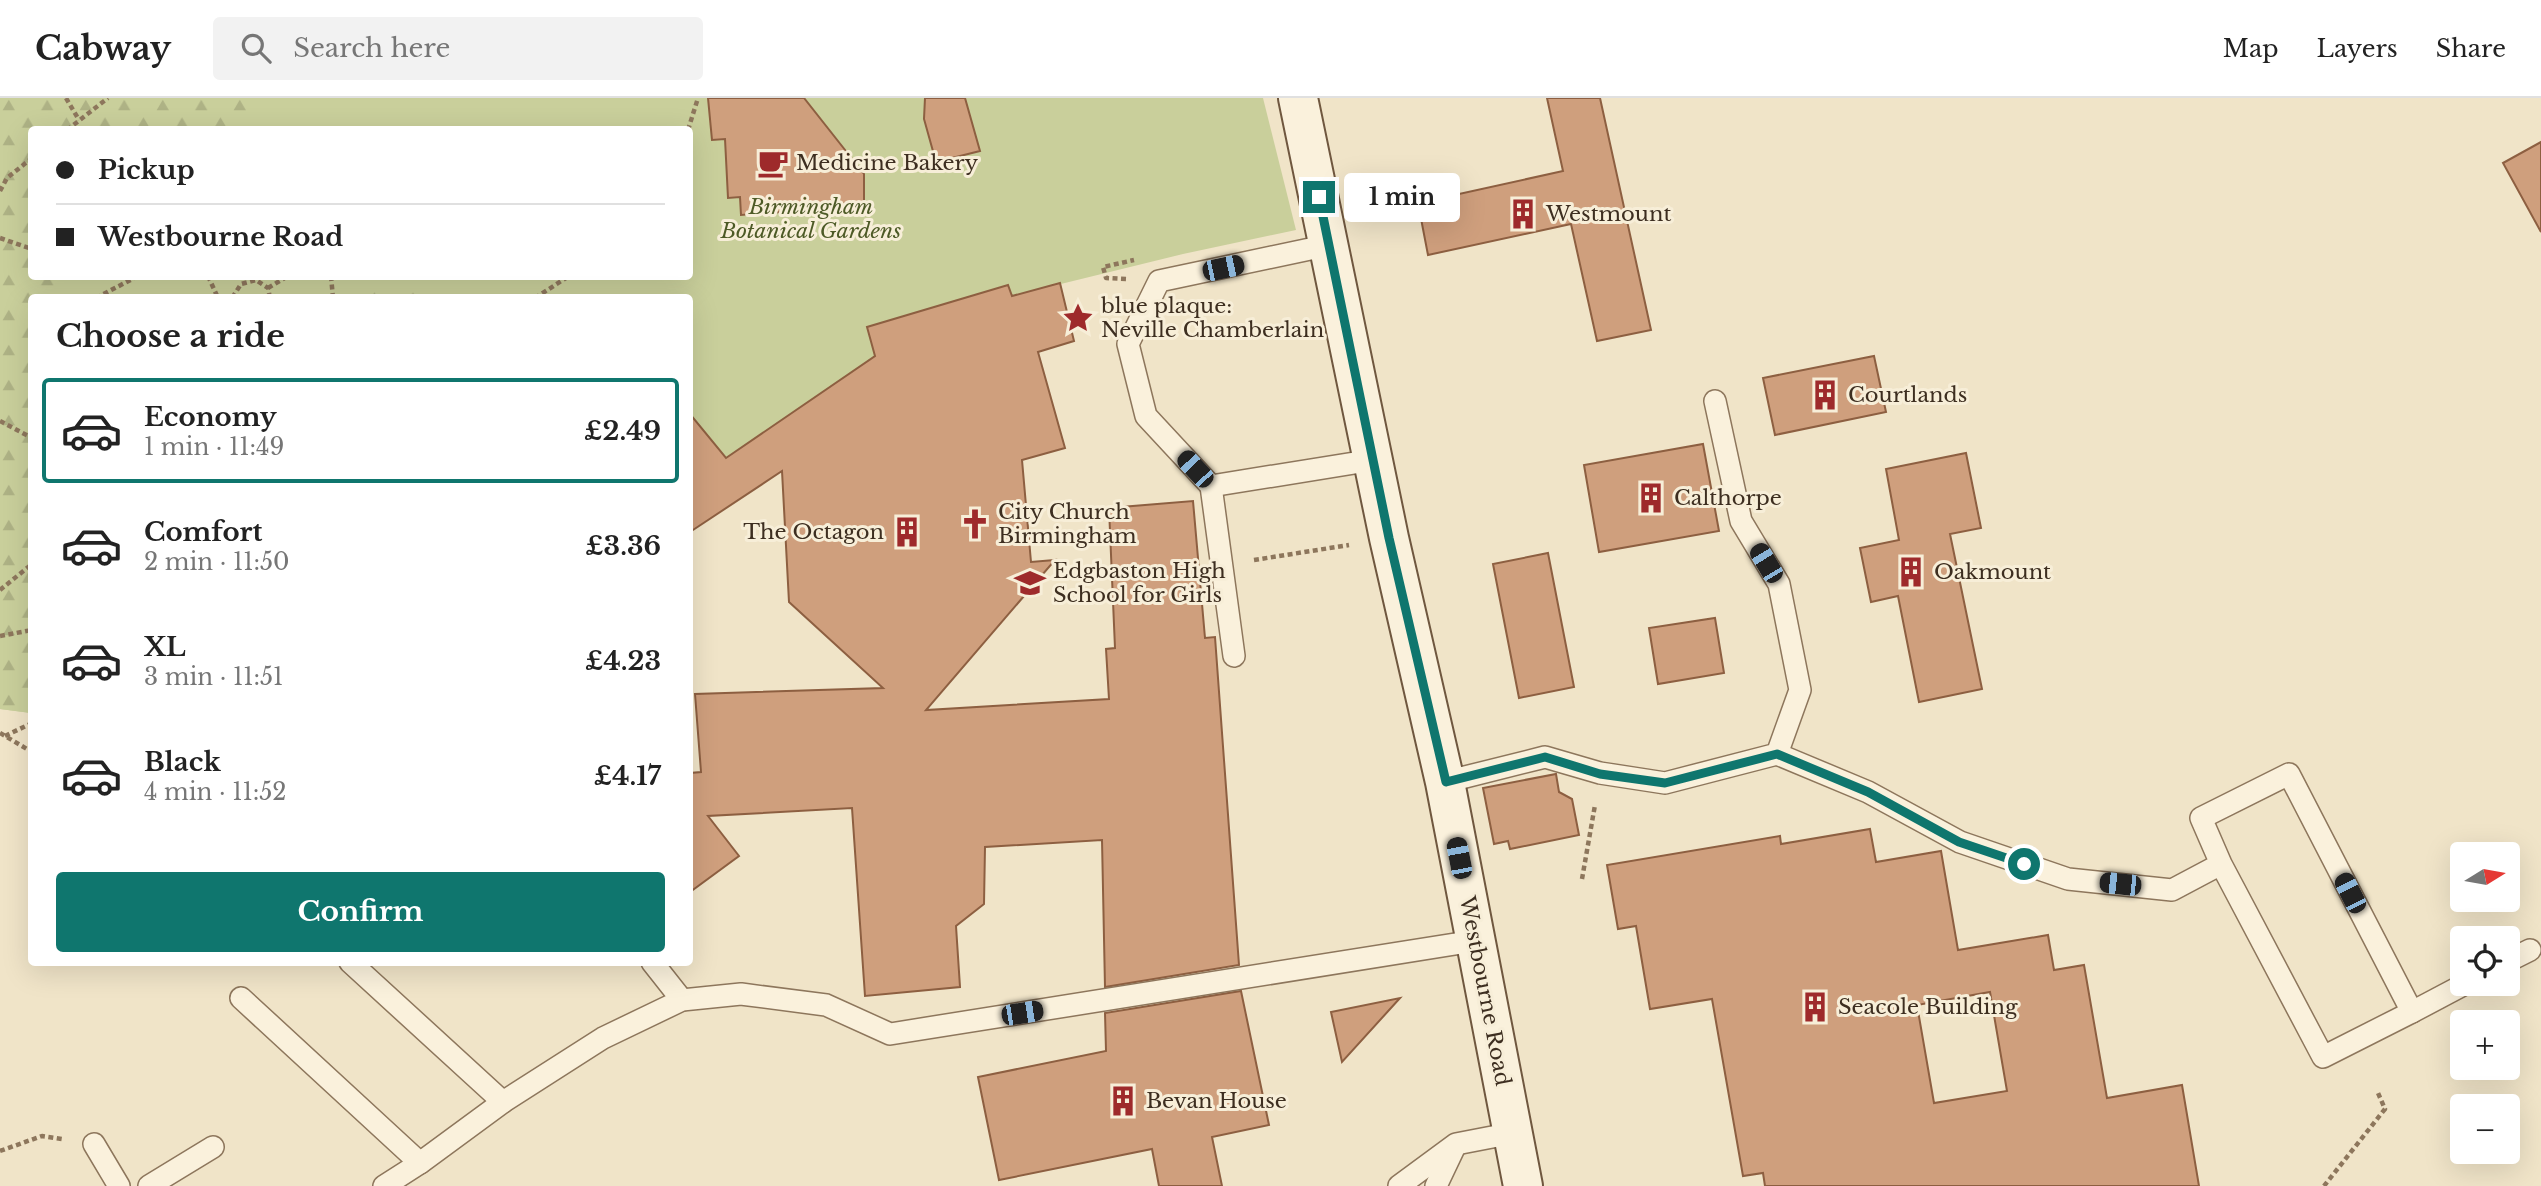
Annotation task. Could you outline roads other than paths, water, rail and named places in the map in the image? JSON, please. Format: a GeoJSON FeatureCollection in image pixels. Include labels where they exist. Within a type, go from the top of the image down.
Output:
{"type":"FeatureCollection","features":[{"type":"Feature","properties":{"kind":"main road","name":"Westbourne Road"},"geometry":{"type":"LineString","coordinates":[[1298,98],[1373,460],[1446,782],[1522,1186]]}},
{"type":"Feature","properties":{"kind":"lane"},"geometry":{"type":"LineString","coordinates":[[1234,656],[1211,486],[1146,415],[1128,344],[1159,281],[1329,245]]}},
{"type":"Feature","properties":{"kind":"lane"},"geometry":{"type":"LineString","coordinates":[[1715,401],[1741,521],[1779,584],[1800,690],[1777,754]]}},
{"type":"Feature","properties":{"kind":"lane"},"geometry":{"type":"LineString","coordinates":[[1211,486],[1373,460]]}},
{"type":"Feature","properties":{"kind":"lane"},"geometry":{"type":"LineString","coordinates":[[1446,782],[1545,757],[1600,774],[1665,783],[1777,754],[1868,792],[1959,842],[2068,879],[2172,890],[2221,864]]}},
{"type":"Feature","properties":{"kind":"lane"},"geometry":{"type":"LineString","coordinates":[[2412,1012],[2289,774],[2201,818],[2221,864],[2323,1057],[2412,1012],[2450,992]]}},
{"type":"Feature","properties":{"kind":"lane"},"geometry":{"type":"LineString","coordinates":[[384,1186],[503,1102],[603,1038],[682,1000],[741,994],[825,1005],[890,1034],[1474,941]]}},
{"type":"Feature","properties":{"kind":"lane"},"geometry":{"type":"LineString","coordinates":[[2520,955],[2530,950]]}},
{"type":"Feature","properties":{"kind":"lane"},"geometry":{"type":"LineString","coordinates":[[354,966],[503,1102]]}},
{"type":"Feature","properties":{"kind":"lane"},"geometry":{"type":"LineString","coordinates":[[655,966],[682,1000]]}},
{"type":"Feature","properties":{"kind":"lane"},"geometry":{"type":"LineString","coordinates":[[241,998],[420,1163]]}},
{"type":"Feature","properties":{"kind":"lane"},"geometry":{"type":"LineString","coordinates":[[1399,1186],[1456,1144],[1513,1133]]}},
{"type":"Feature","properties":{"kind":"lane"},"geometry":{"type":"LineString","coordinates":[[94,1144],[119,1186]]}},
{"type":"Feature","properties":{"kind":"lane"},"geometry":{"type":"LineString","coordinates":[[1436,1186],[1456,1144]]}},
{"type":"Feature","properties":{"kind":"lane"},"geometry":{"type":"LineString","coordinates":[[149,1186],[214,1147]]}},
{"type":"Feature","properties":{"kind":"place","name":"Medicine Bakery"},"geometry":{"type":"Point","coordinates":[773,163]}},
{"type":"Feature","properties":{"kind":"place","name":"Westmount"},"geometry":{"type":"Point","coordinates":[1523,214]}},
{"type":"Feature","properties":{"kind":"place","name":"blue plaque: Neville Chamberlain"},"geometry":{"type":"Point","coordinates":[1078,318]}},
{"type":"Feature","properties":{"kind":"place","name":"Courtlands"},"geometry":{"type":"Point","coordinates":[1825,395]}},
{"type":"Feature","properties":{"kind":"place","name":"Calthorpe"},"geometry":{"type":"Point","coordinates":[1651,498]}},
{"type":"Feature","properties":{"kind":"place","name":"City Church Birmingham"},"geometry":{"type":"Point","coordinates":[975,524]}},
{"type":"Feature","properties":{"kind":"place","name":"The Octagon"},"geometry":{"type":"Point","coordinates":[907,532]}},
{"type":"Feature","properties":{"kind":"place","name":"Oakmount"},"geometry":{"type":"Point","coordinates":[1911,572]}},
{"type":"Feature","properties":{"kind":"place","name":"Edgbaston High School for Girls"},"geometry":{"type":"Point","coordinates":[1030,583]}},
{"type":"Feature","properties":{"kind":"place","name":"Seacole Building"},"geometry":{"type":"Point","coordinates":[1815,1007]}},
{"type":"Feature","properties":{"kind":"place","name":"Bevan House"},"geometry":{"type":"Point","coordinates":[1123,1101]}},
{"type":"Feature","properties":{"kind":"park label","name":"Birmingham Botanical Gardens"},"geometry":{"type":"Point","coordinates":[811,219]}}]}
